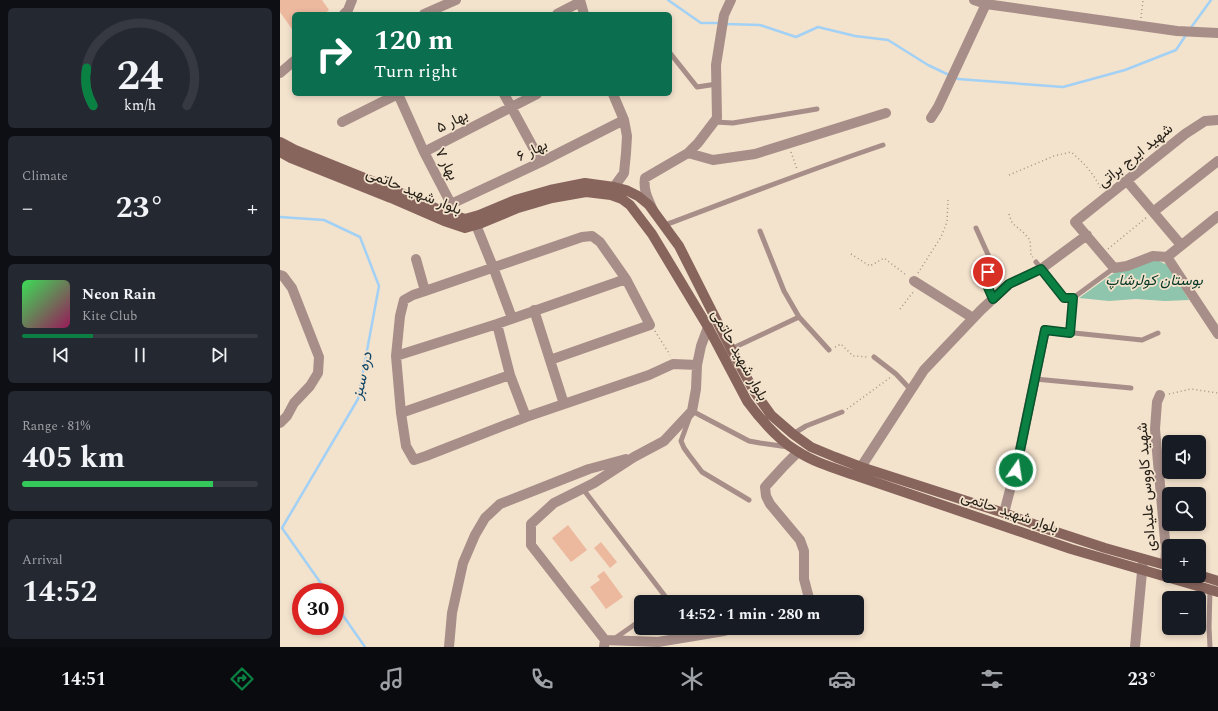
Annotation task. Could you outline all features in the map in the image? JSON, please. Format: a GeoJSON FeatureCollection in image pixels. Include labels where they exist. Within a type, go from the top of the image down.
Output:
{"type":"FeatureCollection","features":[{"type":"Feature","properties":{"kind":"main road","name":"بلوار شهید حاتمی"},"geometry":{"type":"LineString","coordinates":[[280,142],[295,150],[394,190],[449,209],[465,219],[516,200],[550,190],[585,183],[626,190],[638,196],[653,210],[665,225],[679,246],[754,391],[770,415],[793,434],[811,446],[835,458],[1004,513],[1044,528],[1144,560],[1162,564]]}},
{"type":"Feature","properties":{"kind":"main road","name":"بلوار شهید حاتمی"},"geometry":{"type":"LineString","coordinates":[[280,152],[291,158],[444,221],[465,228],[518,208],[552,198],[586,192],[611,195],[622,199],[630,205],[652,234],[708,327],[747,401],[774,434],[794,450],[827,465],[857,476],[1071,549],[1214,591]]}},
{"type":"Feature","properties":{"kind":"main road"},"geometry":{"type":"LineString","coordinates":[[708,327],[718,323]]}},
{"type":"Feature","properties":{"kind":"main road"},"geometry":{"type":"LineString","coordinates":[[1206,577],[1218,581]]}},
{"type":"Feature","properties":{"kind":"street"},"geometry":{"type":"LineString","coordinates":[[346,12],[352,0]]}},
{"type":"Feature","properties":{"kind":"street"},"geometry":{"type":"LineString","coordinates":[[429,12],[456,0]]}},
{"type":"Feature","properties":{"kind":"street"},"geometry":{"type":"LineString","coordinates":[[653,210],[645,193],[645,178],[688,153],[698,143],[717,118],[716,65],[724,15],[730,0]]}},
{"type":"Feature","properties":{"kind":"street"},"geometry":{"type":"LineString","coordinates":[[974,0],[986,4],[1140,26],[1177,31],[1217,33]]}},
{"type":"Feature","properties":{"kind":"street"},"geometry":{"type":"LineString","coordinates":[[561,12],[580,1],[583,12]]}},
{"type":"Feature","properties":{"kind":"street"},"geometry":{"type":"LineString","coordinates":[[931,118],[938,107],[986,4]]}},
{"type":"Feature","properties":{"kind":"street"},"geometry":{"type":"LineString","coordinates":[[280,73],[292,63]]}},
{"type":"Feature","properties":{"kind":"street"},"geometry":{"type":"LineString","coordinates":[[342,122],[394,96]]}},
{"type":"Feature","properties":{"kind":"street","name":"بهار ۷"},"geometry":{"type":"LineString","coordinates":[[399,96],[449,209]]}},
{"type":"Feature","properties":{"kind":"street"},"geometry":{"type":"LineString","coordinates":[[505,96],[540,162]]}},
{"type":"Feature","properties":{"kind":"street","name":"بهار ۵"},"geometry":{"type":"LineString","coordinates":[[424,152],[533,96]]}},
{"type":"Feature","properties":{"kind":"street"},"geometry":{"type":"LineString","coordinates":[[614,96],[624,120],[627,136],[624,173],[614,187]]}},
{"type":"Feature","properties":{"kind":"street"},"geometry":{"type":"LineString","coordinates":[[688,153],[713,160],[755,154],[886,113]]}},
{"type":"Feature","properties":{"kind":"street","name":"بهار ۶"},"geometry":{"type":"LineString","coordinates":[[449,209],[624,120]]}},
{"type":"Feature","properties":{"kind":"street","name":"شهید ایرج براتی"},"geometry":{"type":"LineString","coordinates":[[1087,235],[1076,222],[1185,134],[1205,121],[1218,120]]}},
{"type":"Feature","properties":{"kind":"street"},"geometry":{"type":"LineString","coordinates":[[1153,212],[1217,164]]}},
{"type":"Feature","properties":{"kind":"street"},"geometry":{"type":"LineString","coordinates":[[1127,181],[1181,246]]}},
{"type":"Feature","properties":{"kind":"street"},"geometry":{"type":"LineString","coordinates":[[857,476],[861,467],[924,370],[973,318],[1009,284],[1087,235],[1114,268],[1127,266],[1153,256],[1167,257],[1218,216]]}},
{"type":"Feature","properties":{"kind":"street"},"geometry":{"type":"LineString","coordinates":[[476,225],[494,267],[512,318]]}},
{"type":"Feature","properties":{"kind":"street"},"geometry":{"type":"LineString","coordinates":[[550,360],[650,325],[626,279],[600,242],[592,236],[582,237],[413,295],[404,300],[400,316],[396,356],[400,413],[406,446],[414,460],[526,417],[649,375],[674,364],[697,365]]}},
{"type":"Feature","properties":{"kind":"street"},"geometry":{"type":"LineString","coordinates":[[1167,257],[1217,329]]}},
{"type":"Feature","properties":{"kind":"street"},"geometry":{"type":"LineString","coordinates":[[416,259],[425,291]]}},
{"type":"Feature","properties":{"kind":"street"},"geometry":{"type":"LineString","coordinates":[[280,275],[284,276],[292,288],[319,357],[318,373],[310,386],[294,403],[287,416],[280,423]]}},
{"type":"Feature","properties":{"kind":"street"},"geometry":{"type":"LineString","coordinates":[[396,356],[497,324],[626,279]]}},
{"type":"Feature","properties":{"kind":"street"},"geometry":{"type":"LineString","coordinates":[[916,282],[973,318]]}},
{"type":"Feature","properties":{"kind":"street"},"geometry":{"type":"LineString","coordinates":[[534,310],[564,404]]}},
{"type":"Feature","properties":{"kind":"street"},"geometry":{"type":"LineString","coordinates":[[497,324],[510,375],[526,417]]}},
{"type":"Feature","properties":{"kind":"street"},"geometry":{"type":"LineString","coordinates":[[700,635],[658,642],[607,643],[531,545],[531,524],[554,503],[594,484],[634,457],[664,441],[692,411],[696,390],[697,365],[701,346],[708,327]]}},
{"type":"Feature","properties":{"kind":"street"},"geometry":{"type":"LineString","coordinates":[[1004,513],[1018,459],[1045,330]]}},
{"type":"Feature","properties":{"kind":"street"},"geometry":{"type":"LineString","coordinates":[[400,413],[510,375]]}},
{"type":"Feature","properties":{"kind":"street","name":"شهید کاووس علیدادی"},"geometry":{"type":"LineString","coordinates":[[1160,395],[1157,402],[1155,429],[1165,539]]}},
{"type":"Feature","properties":{"kind":"street"},"geometry":{"type":"LineString","coordinates":[[794,450],[784,466],[765,487],[766,496],[770,504],[800,540],[804,551],[804,580],[808,595]]}},
{"type":"Feature","properties":{"kind":"street"},"geometry":{"type":"LineString","coordinates":[[449,647],[452,613],[463,562],[475,535],[485,518],[500,504],[589,469],[634,457]]}},
{"type":"Feature","properties":{"kind":"street"},"geometry":{"type":"LineString","coordinates":[[1135,647],[1144,560]]}},
{"type":"Feature","properties":{"kind":"lane"},"geometry":{"type":"LineString","coordinates":[[672,56],[697,87],[717,84]]}},
{"type":"Feature","properties":{"kind":"lane"},"geometry":{"type":"LineString","coordinates":[[715,122],[733,123],[817,109]]}},
{"type":"Feature","properties":{"kind":"lane"},"geometry":{"type":"LineString","coordinates":[[665,225],[702,210],[883,145]]}},
{"type":"Feature","properties":{"kind":"lane"},"geometry":{"type":"LineString","coordinates":[[976,228],[990,259],[987,285],[993,299]]}},
{"type":"Feature","properties":{"kind":"lane"},"geometry":{"type":"LineString","coordinates":[[760,232],[784,291],[799,317],[829,350]]}},
{"type":"Feature","properties":{"kind":"lane"},"geometry":{"type":"LineString","coordinates":[[1039,266],[1064,298],[1073,298],[1114,268]]}},
{"type":"Feature","properties":{"kind":"lane"},"geometry":{"type":"LineString","coordinates":[[1070,333],[1073,298]]}},
{"type":"Feature","properties":{"kind":"lane"},"geometry":{"type":"LineString","coordinates":[[731,349],[799,317]]}},
{"type":"Feature","properties":{"kind":"lane"},"geometry":{"type":"LineString","coordinates":[[1045,330],[1142,340],[1158,333]]}},
{"type":"Feature","properties":{"kind":"lane"},"geometry":{"type":"LineString","coordinates":[[874,357],[896,374],[911,390]]}},
{"type":"Feature","properties":{"kind":"lane"},"geometry":{"type":"LineString","coordinates":[[1035,379],[1131,388]]}},
{"type":"Feature","properties":{"kind":"lane"},"geometry":{"type":"LineString","coordinates":[[749,500],[702,472],[684,448],[681,440],[692,411],[749,441],[794,450]]}},
{"type":"Feature","properties":{"kind":"lane"},"geometry":{"type":"LineString","coordinates":[[793,434],[806,426],[842,412]]}},
{"type":"Feature","properties":{"kind":"lane"},"geometry":{"type":"LineString","coordinates":[[582,489],[664,595]]}},
{"type":"Feature","properties":{"kind":"lane"},"geometry":{"type":"LineString","coordinates":[[1210,647],[1209,627],[1214,591]]}},
{"type":"Feature","properties":{"kind":"lane"},"geometry":{"type":"LineString","coordinates":[[607,643],[634,625]]}},
{"type":"Feature","properties":{"kind":"path"},"geometry":{"type":"LineString","coordinates":[[1140,26],[1142,0]]}},
{"type":"Feature","properties":{"kind":"path"},"geometry":{"type":"LineString","coordinates":[[788,144],[798,175]]}},
{"type":"Feature","properties":{"kind":"path"},"geometry":{"type":"LineString","coordinates":[[1009,175],[1054,156],[1071,152],[1081,160],[1095,177],[1105,198]]}},
{"type":"Feature","properties":{"kind":"path"},"geometry":{"type":"LineString","coordinates":[[900,309],[941,237],[947,222],[948,200]]}},
{"type":"Feature","properties":{"kind":"path"},"geometry":{"type":"LineString","coordinates":[[1102,254],[1153,212]]}},
{"type":"Feature","properties":{"kind":"path"},"geometry":{"type":"LineString","coordinates":[[1009,214],[1012,223],[1024,232],[1030,240],[1031,256],[1039,266]]}},
{"type":"Feature","properties":{"kind":"path"},"geometry":{"type":"LineString","coordinates":[[851,254],[870,266],[884,258],[916,282]]}},
{"type":"Feature","properties":{"kind":"path"},"geometry":{"type":"LineString","coordinates":[[650,325],[667,350],[674,364]]}},
{"type":"Feature","properties":{"kind":"path"},"geometry":{"type":"LineString","coordinates":[[829,350],[841,344],[853,356],[874,357]]}},
{"type":"Feature","properties":{"kind":"path"},"geometry":{"type":"LineString","coordinates":[[842,412],[896,374]]}},
{"type":"Feature","properties":{"kind":"path"},"geometry":{"type":"LineString","coordinates":[[1160,395],[1191,389],[1218,393]]}},
{"type":"Feature","properties":{"kind":"green space","name":"بوستان کولرشاپ"},"geometry":{"type":"Polygon","coordinates":[[[1155,259],[1169,266],[1189,300],[1165,301],[1136,299],[1109,301],[1079,298],[1122,269],[1155,259]]]}},
{"type":"Feature","properties":{"kind":"building"},"geometry":{"type":"Polygon","coordinates":[[[280,0],[322,0],[329,10],[326,12],[292,12],[292,29],[280,12],[280,0]]]}},
{"type":"Feature","properties":{"kind":"building"},"geometry":{"type":"Polygon","coordinates":[[[568,525],[587,550],[571,562],[552,538],[568,525]]]}},
{"type":"Feature","properties":{"kind":"building"},"geometry":{"type":"Polygon","coordinates":[[[601,542],[617,562],[610,568],[594,548],[601,542]]]}},
{"type":"Feature","properties":{"kind":"building"},"geometry":{"type":"Polygon","coordinates":[[[604,571],[623,597],[606,609],[590,587],[600,580],[597,576],[604,571]]]}},
{"type":"Feature","properties":{"kind":"waterway"},"geometry":{"type":"LineString","coordinates":[[668,0],[701,23],[721,23]]}},
{"type":"Feature","properties":{"kind":"waterway"},"geometry":{"type":"LineString","coordinates":[[1190,29],[1211,0]]}},
{"type":"Feature","properties":{"kind":"waterway"},"geometry":{"type":"LineString","coordinates":[[726,24],[760,25],[796,37],[818,27],[855,36],[888,40],[928,65],[949,75]]}},
{"type":"Feature","properties":{"kind":"waterway"},"geometry":{"type":"LineString","coordinates":[[954,77],[958,79],[1063,87],[1125,70],[1176,50],[1186,35]]}},
{"type":"Feature","properties":{"kind":"waterway","name":"دره سبز"},"geometry":{"type":"LineString","coordinates":[[280,217],[324,220],[360,237],[379,286],[358,399],[282,528],[321,583]]}},
{"type":"Feature","properties":{"kind":"waterway","name":"دره سبز"},"geometry":{"type":"LineString","coordinates":[[344,617],[365,647]]}},
{"type":"Feature","properties":{"kind":"route"},"geometry":{"type":"LineString","coordinates":[[988,272],[987,285],[993,299],[1009,284],[1041,269],[1064,298],[1073,298],[1070,333],[1045,330],[1016,470]]}}]}
